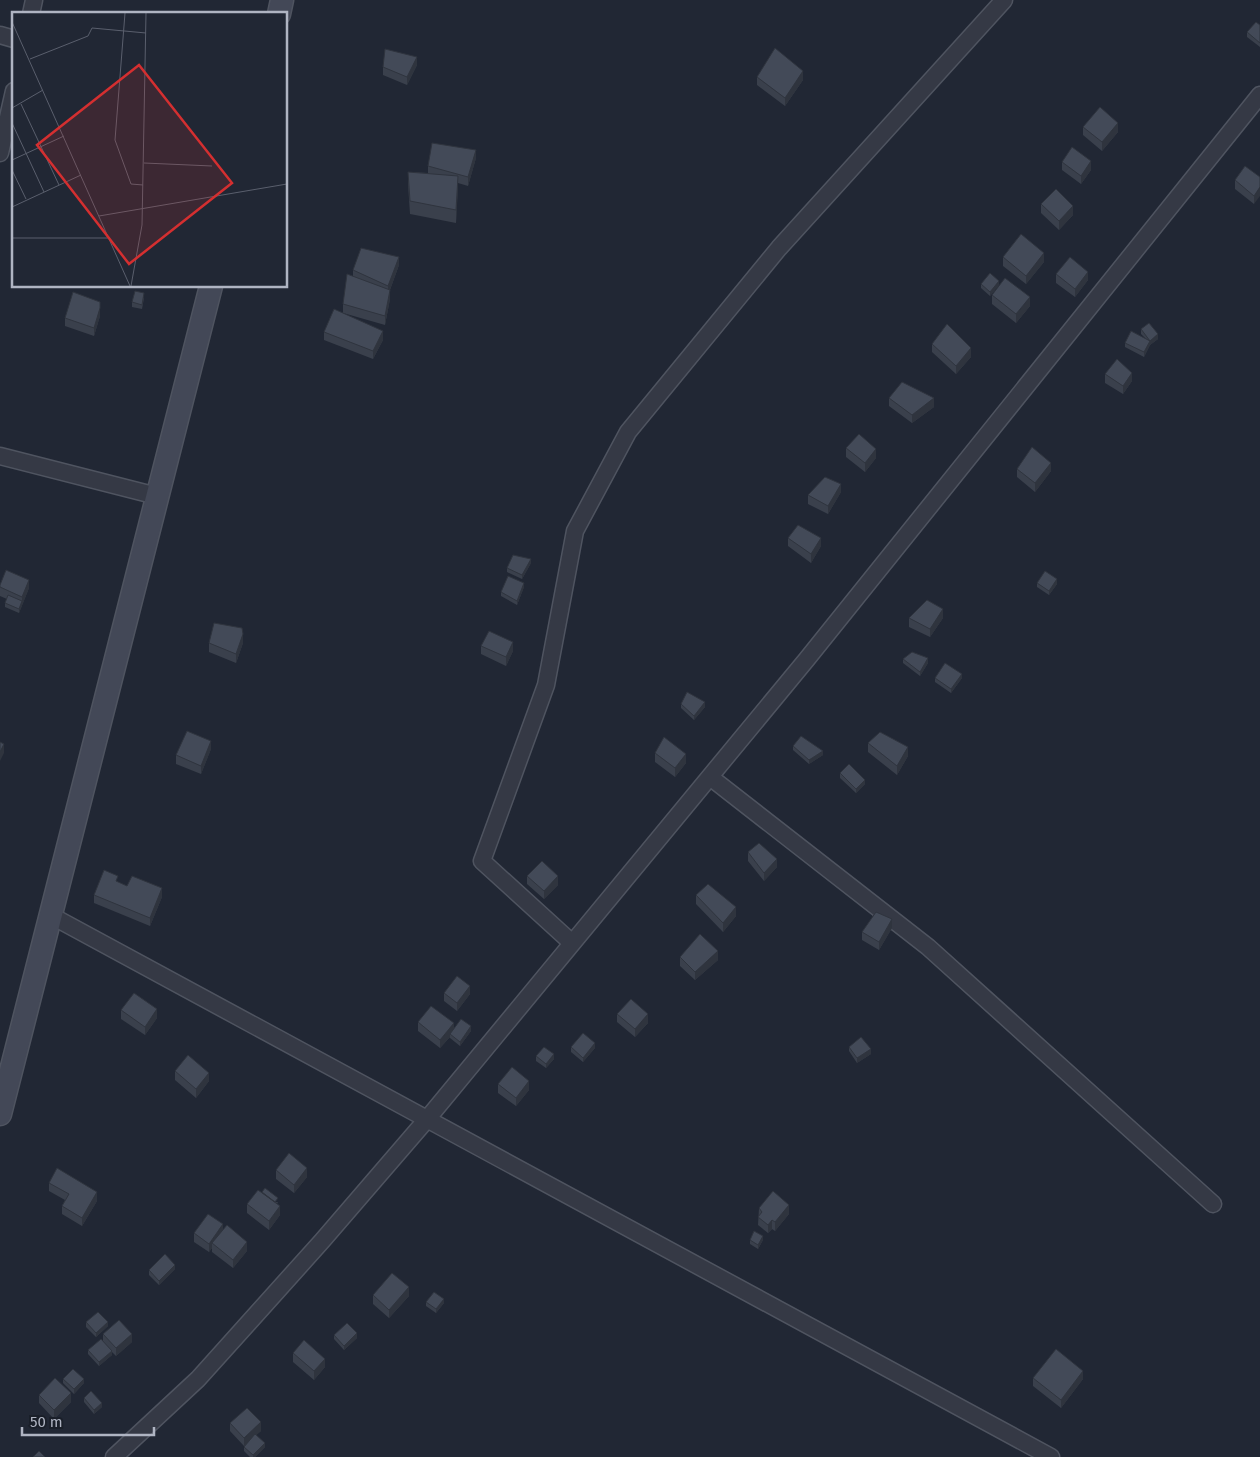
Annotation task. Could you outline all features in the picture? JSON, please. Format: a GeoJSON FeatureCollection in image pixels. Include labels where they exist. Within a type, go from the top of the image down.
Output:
{"type":"FeatureCollection","features":[{"type":"Feature","properties":{"kind":"main road"},"geometry":{"type":"LineString","coordinates":[[0,1114],[210,288]]}},
{"type":"Feature","properties":{"kind":"street"},"geometry":{"type":"LineString","coordinates":[[572,943],[482,861],[546,684],[575,531],[628,432],[779,248],[1004,0]]}},
{"type":"Feature","properties":{"kind":"street"},"geometry":{"type":"LineString","coordinates":[[114,1457],[198,1379],[322,1241],[428,1118],[807,659],[1260,96]]}},
{"type":"Feature","properties":{"kind":"street"},"geometry":{"type":"LineString","coordinates":[[0,153],[12,99]]}},
{"type":"Feature","properties":{"kind":"street"},"geometry":{"type":"LineString","coordinates":[[0,456],[157,496]]}},
{"type":"Feature","properties":{"kind":"street"},"geometry":{"type":"LineString","coordinates":[[710,777],[928,947],[1213,1204]]}},
{"type":"Feature","properties":{"kind":"street"},"geometry":{"type":"LineString","coordinates":[[50,915],[1051,1457]]}},
{"type":"Feature","properties":{"kind":"building"},"geometry":{"type":"Polygon","coordinates":[[[1256,22],[1260,25],[1260,43],[1247,32],[1256,22]]]}},
{"type":"Feature","properties":{"kind":"building"},"geometry":{"type":"Polygon","coordinates":[[[775,48],[803,71],[785,98],[757,77],[775,48]]]}},
{"type":"Feature","properties":{"kind":"building"},"geometry":{"type":"Polygon","coordinates":[[[385,49],[417,57],[407,77],[383,67],[385,49]]]}},
{"type":"Feature","properties":{"kind":"building"},"geometry":{"type":"Polygon","coordinates":[[[1100,107],[1118,123],[1102,142],[1083,127],[1100,107]]]}},
{"type":"Feature","properties":{"kind":"building"},"geometry":{"type":"Polygon","coordinates":[[[432,143],[476,150],[468,177],[428,166],[432,143]]]}},
{"type":"Feature","properties":{"kind":"building"},"geometry":{"type":"Polygon","coordinates":[[[1072,147],[1091,161],[1081,176],[1062,162],[1072,147]]]}},
{"type":"Feature","properties":{"kind":"building"},"geometry":{"type":"Polygon","coordinates":[[[1245,166],[1260,177],[1260,187],[1254,196],[1235,180],[1245,166]]]}},
{"type":"Feature","properties":{"kind":"building"},"geometry":{"type":"Polygon","coordinates":[[[408,172],[458,176],[456,210],[410,201],[408,172]]]}},
{"type":"Feature","properties":{"kind":"building"},"geometry":{"type":"Polygon","coordinates":[[[1056,189],[1073,206],[1059,221],[1041,204],[1056,189]]]}},
{"type":"Feature","properties":{"kind":"building"},"geometry":{"type":"Polygon","coordinates":[[[1021,234],[1044,253],[1026,276],[1003,257],[1021,234]]]}},
{"type":"Feature","properties":{"kind":"building"},"geometry":{"type":"Polygon","coordinates":[[[361,248],[399,257],[388,286],[353,270],[361,248]]]}},
{"type":"Feature","properties":{"kind":"building"},"geometry":{"type":"Polygon","coordinates":[[[1070,257],[1088,272],[1075,289],[1056,274],[1070,257]]]}},
{"type":"Feature","properties":{"kind":"building"},"geometry":{"type":"Polygon","coordinates":[[[990,273],[999,281],[990,292],[981,284],[990,273]]]}},
{"type":"Feature","properties":{"kind":"building"},"geometry":{"type":"Polygon","coordinates":[[[347,274],[390,290],[385,316],[343,304],[347,274]]]}},
{"type":"Feature","properties":{"kind":"building"},"geometry":{"type":"Polygon","coordinates":[[[1005,278],[1030,297],[1016,314],[992,295],[1005,278]]]}},
{"type":"Feature","properties":{"kind":"building"},"geometry":{"type":"Polygon","coordinates":[[[135,291],[144,293],[142,305],[132,302],[135,291]]]}},
{"type":"Feature","properties":{"kind":"building"},"geometry":{"type":"Polygon","coordinates":[[[73,292],[100,302],[94,328],[65,318],[73,292]]]}},
{"type":"Feature","properties":{"kind":"building"},"geometry":{"type":"Polygon","coordinates":[[[334,309],[383,331],[373,351],[324,332],[334,309]]]}},
{"type":"Feature","properties":{"kind":"building"},"geometry":{"type":"Polygon","coordinates":[[[1149,323],[1158,334],[1150,341],[1141,329],[1149,323]]]}},
{"type":"Feature","properties":{"kind":"building"},"geometry":{"type":"Polygon","coordinates":[[[947,324],[971,348],[956,366],[932,344],[947,324]]]}},
{"type":"Feature","properties":{"kind":"building"},"geometry":{"type":"Polygon","coordinates":[[[1131,331],[1150,341],[1144,352],[1125,343],[1131,331]]]}},
{"type":"Feature","properties":{"kind":"building"},"geometry":{"type":"Polygon","coordinates":[[[1117,359],[1132,373],[1123,386],[1105,374],[1117,359]]]}},
{"type":"Feature","properties":{"kind":"building"},"geometry":{"type":"Polygon","coordinates":[[[902,382],[934,398],[912,415],[889,398],[902,382]]]}},
{"type":"Feature","properties":{"kind":"building"},"geometry":{"type":"Polygon","coordinates":[[[859,434],[876,449],[865,463],[846,448],[859,434]]]}},
{"type":"Feature","properties":{"kind":"building"},"geometry":{"type":"Polygon","coordinates":[[[1032,447],[1051,463],[1035,483],[1017,469],[1032,447]]]}},
{"type":"Feature","properties":{"kind":"building"},"geometry":{"type":"Polygon","coordinates":[[[825,477],[841,484],[828,506],[808,495],[825,477]]]}},
{"type":"Feature","properties":{"kind":"building"},"geometry":{"type":"Polygon","coordinates":[[[798,525],[821,538],[811,554],[788,538],[798,525]]]}},
{"type":"Feature","properties":{"kind":"building"},"geometry":{"type":"Polygon","coordinates":[[[513,555],[531,559],[522,575],[507,568],[513,555]]]}},
{"type":"Feature","properties":{"kind":"building"},"geometry":{"type":"Polygon","coordinates":[[[6,570],[29,580],[22,597],[0,587],[6,570]]]}},
{"type":"Feature","properties":{"kind":"building"},"geometry":{"type":"Polygon","coordinates":[[[1045,571],[1057,579],[1049,591],[1037,583],[1045,571]]]}},
{"type":"Feature","properties":{"kind":"building"},"geometry":{"type":"Polygon","coordinates":[[[508,576],[524,583],[517,601],[501,592],[508,576]]]}},
{"type":"Feature","properties":{"kind":"building"},"geometry":{"type":"Polygon","coordinates":[[[8,595],[22,601],[19,609],[5,603],[8,595]]]}},
{"type":"Feature","properties":{"kind":"building"},"geometry":{"type":"Polygon","coordinates":[[[927,600],[943,609],[930,629],[909,618],[927,600]]]}},
{"type":"Feature","properties":{"kind":"building"},"geometry":{"type":"Polygon","coordinates":[[[214,623],[242,628],[243,634],[236,654],[209,643],[214,623]]]}},
{"type":"Feature","properties":{"kind":"building"},"geometry":{"type":"Polygon","coordinates":[[[489,631],[513,642],[506,657],[481,646],[489,631]]]}},
{"type":"Feature","properties":{"kind":"building"},"geometry":{"type":"Polygon","coordinates":[[[912,652],[928,658],[920,672],[903,659],[912,652]]]}},
{"type":"Feature","properties":{"kind":"building"},"geometry":{"type":"Polygon","coordinates":[[[945,663],[962,674],[951,689],[935,678],[945,663]]]}},
{"type":"Feature","properties":{"kind":"building"},"geometry":{"type":"Polygon","coordinates":[[[687,692],[705,702],[694,716],[681,704],[687,692]]]}},
{"type":"Feature","properties":{"kind":"building"},"geometry":{"type":"Polygon","coordinates":[[[187,731],[211,741],[201,766],[176,755],[187,731]]]}},
{"type":"Feature","properties":{"kind":"building"},"geometry":{"type":"Polygon","coordinates":[[[880,732],[908,747],[897,766],[868,743],[880,732]]]}},
{"type":"Feature","properties":{"kind":"building"},"geometry":{"type":"Polygon","coordinates":[[[801,736],[823,751],[809,760],[793,746],[801,736]]]}},
{"type":"Feature","properties":{"kind":"building"},"geometry":{"type":"Polygon","coordinates":[[[664,737],[686,754],[675,768],[655,753],[664,737]]]}},
{"type":"Feature","properties":{"kind":"building"},"geometry":{"type":"Polygon","coordinates":[[[0,742],[4,744],[0,752],[0,742]]]}},
{"type":"Feature","properties":{"kind":"building"},"geometry":{"type":"Polygon","coordinates":[[[849,764],[865,780],[856,789],[840,773],[849,764]]]}},
{"type":"Feature","properties":{"kind":"building"},"geometry":{"type":"Polygon","coordinates":[[[759,843],[777,859],[764,873],[748,852],[759,843]]]}},
{"type":"Feature","properties":{"kind":"building"},"geometry":{"type":"Polygon","coordinates":[[[542,861],[558,876],[544,891],[527,876],[542,861]]]}},
{"type":"Feature","properties":{"kind":"building"},"geometry":{"type":"Polygon","coordinates":[[[104,870],[118,876],[116,881],[127,886],[132,876],[162,888],[150,918],[94,895],[104,870]]]}},
{"type":"Feature","properties":{"kind":"building"},"geometry":{"type":"Polygon","coordinates":[[[708,884],[736,907],[723,923],[696,895],[708,884]]]}},
{"type":"Feature","properties":{"kind":"building"},"geometry":{"type":"Polygon","coordinates":[[[876,912],[892,919],[879,942],[862,932],[876,912]]]}},
{"type":"Feature","properties":{"kind":"building"},"geometry":{"type":"Polygon","coordinates":[[[700,934],[718,951],[695,972],[680,957],[700,934]]]}},
{"type":"Feature","properties":{"kind":"building"},"geometry":{"type":"Polygon","coordinates":[[[457,976],[470,986],[457,1003],[444,993],[457,976]]]}},
{"type":"Feature","properties":{"kind":"building"},"geometry":{"type":"Polygon","coordinates":[[[134,993],[157,1009],[145,1027],[121,1010],[134,993]]]}},
{"type":"Feature","properties":{"kind":"building"},"geometry":{"type":"Polygon","coordinates":[[[631,999],[648,1014],[635,1029],[617,1014],[631,999]]]}},
{"type":"Feature","properties":{"kind":"building"},"geometry":{"type":"Polygon","coordinates":[[[431,1006],[454,1023],[440,1040],[418,1022],[431,1006]]]}},
{"type":"Feature","properties":{"kind":"building"},"geometry":{"type":"Polygon","coordinates":[[[461,1019],[471,1026],[460,1042],[450,1034],[461,1019]]]}},
{"type":"Feature","properties":{"kind":"building"},"geometry":{"type":"Polygon","coordinates":[[[583,1033],[595,1043],[583,1058],[571,1047],[583,1033]]]}},
{"type":"Feature","properties":{"kind":"building"},"geometry":{"type":"Polygon","coordinates":[[[861,1037],[871,1049],[857,1058],[849,1047],[861,1037]]]}},
{"type":"Feature","properties":{"kind":"building"},"geometry":{"type":"Polygon","coordinates":[[[544,1047],[554,1054],[546,1064],[536,1056],[544,1047]]]}},
{"type":"Feature","properties":{"kind":"building"},"geometry":{"type":"Polygon","coordinates":[[[188,1055],[209,1073],[196,1089],[175,1071],[188,1055]]]}},
{"type":"Feature","properties":{"kind":"building"},"geometry":{"type":"Polygon","coordinates":[[[512,1067],[529,1081],[516,1098],[498,1084],[512,1067]]]}},
{"type":"Feature","properties":{"kind":"building"},"geometry":{"type":"Polygon","coordinates":[[[289,1153],[307,1168],[294,1185],[276,1170],[289,1153]]]}},
{"type":"Feature","properties":{"kind":"building"},"geometry":{"type":"Polygon","coordinates":[[[57,1168],[97,1192],[82,1218],[62,1206],[69,1194],[49,1183],[57,1168]]]}},
{"type":"Feature","properties":{"kind":"building"},"geometry":{"type":"Polygon","coordinates":[[[265,1188],[278,1198],[275,1202],[262,1192],[265,1188]]]}},
{"type":"Feature","properties":{"kind":"building"},"geometry":{"type":"Polygon","coordinates":[[[258,1190],[280,1206],[269,1221],[247,1204],[258,1190]]]}},
{"type":"Feature","properties":{"kind":"building"},"geometry":{"type":"Polygon","coordinates":[[[773,1191],[789,1205],[775,1222],[772,1220],[768,1225],[758,1217],[762,1212],[759,1208],[773,1191]]]}},
{"type":"Feature","properties":{"kind":"building"},"geometry":{"type":"Polygon","coordinates":[[[208,1214],[223,1224],[209,1244],[194,1233],[208,1214]]]}},
{"type":"Feature","properties":{"kind":"building"},"geometry":{"type":"Polygon","coordinates":[[[227,1225],[247,1242],[233,1260],[212,1243],[227,1225]]]}},
{"type":"Feature","properties":{"kind":"building"},"geometry":{"type":"Polygon","coordinates":[[[754,1231],[763,1236],[758,1245],[750,1240],[754,1231]]]}},
{"type":"Feature","properties":{"kind":"building"},"geometry":{"type":"Polygon","coordinates":[[[165,1254],[175,1265],[159,1281],[149,1270],[165,1254]]]}},
{"type":"Feature","properties":{"kind":"building"},"geometry":{"type":"Polygon","coordinates":[[[392,1273],[409,1287],[389,1310],[373,1295],[392,1273]]]}},
{"type":"Feature","properties":{"kind":"building"},"geometry":{"type":"Polygon","coordinates":[[[434,1292],[444,1299],[436,1309],[426,1302],[434,1292]]]}},
{"type":"Feature","properties":{"kind":"building"},"geometry":{"type":"Polygon","coordinates":[[[98,1312],[108,1322],[96,1333],[86,1322],[98,1312]]]}},
{"type":"Feature","properties":{"kind":"building"},"geometry":{"type":"Polygon","coordinates":[[[119,1320],[132,1334],[116,1348],[103,1334],[119,1320]]]}},
{"type":"Feature","properties":{"kind":"building"},"geometry":{"type":"Polygon","coordinates":[[[347,1323],[357,1333],[344,1346],[334,1335],[347,1323]]]}},
{"type":"Feature","properties":{"kind":"building"},"geometry":{"type":"Polygon","coordinates":[[[101,1339],[112,1351],[99,1362],[88,1350],[101,1339]]]}},
{"type":"Feature","properties":{"kind":"building"},"geometry":{"type":"Polygon","coordinates":[[[304,1340],[325,1359],[314,1371],[293,1353],[304,1340]]]}},
{"type":"Feature","properties":{"kind":"building"},"geometry":{"type":"Polygon","coordinates":[[[1056,1349],[1083,1371],[1061,1400],[1033,1378],[1056,1349]]]}},
{"type":"Feature","properties":{"kind":"building"},"geometry":{"type":"Polygon","coordinates":[[[73,1369],[84,1379],[74,1389],[63,1379],[73,1369]]]}},
{"type":"Feature","properties":{"kind":"building"},"geometry":{"type":"Polygon","coordinates":[[[55,1378],[71,1393],[54,1410],[39,1395],[55,1378]]]}},
{"type":"Feature","properties":{"kind":"building"},"geometry":{"type":"Polygon","coordinates":[[[91,1391],[102,1403],[94,1410],[84,1398],[91,1391]]]}},
{"type":"Feature","properties":{"kind":"building"},"geometry":{"type":"Polygon","coordinates":[[[247,1408],[261,1422],[244,1438],[230,1423],[247,1408]]]}},
{"type":"Feature","properties":{"kind":"building"},"geometry":{"type":"Polygon","coordinates":[[[255,1434],[265,1443],[253,1455],[244,1447],[255,1434]]]}},
{"type":"Feature","properties":{"kind":"building"},"geometry":{"type":"Polygon","coordinates":[[[39,1451],[45,1457],[33,1457],[39,1451]]]}}]}
